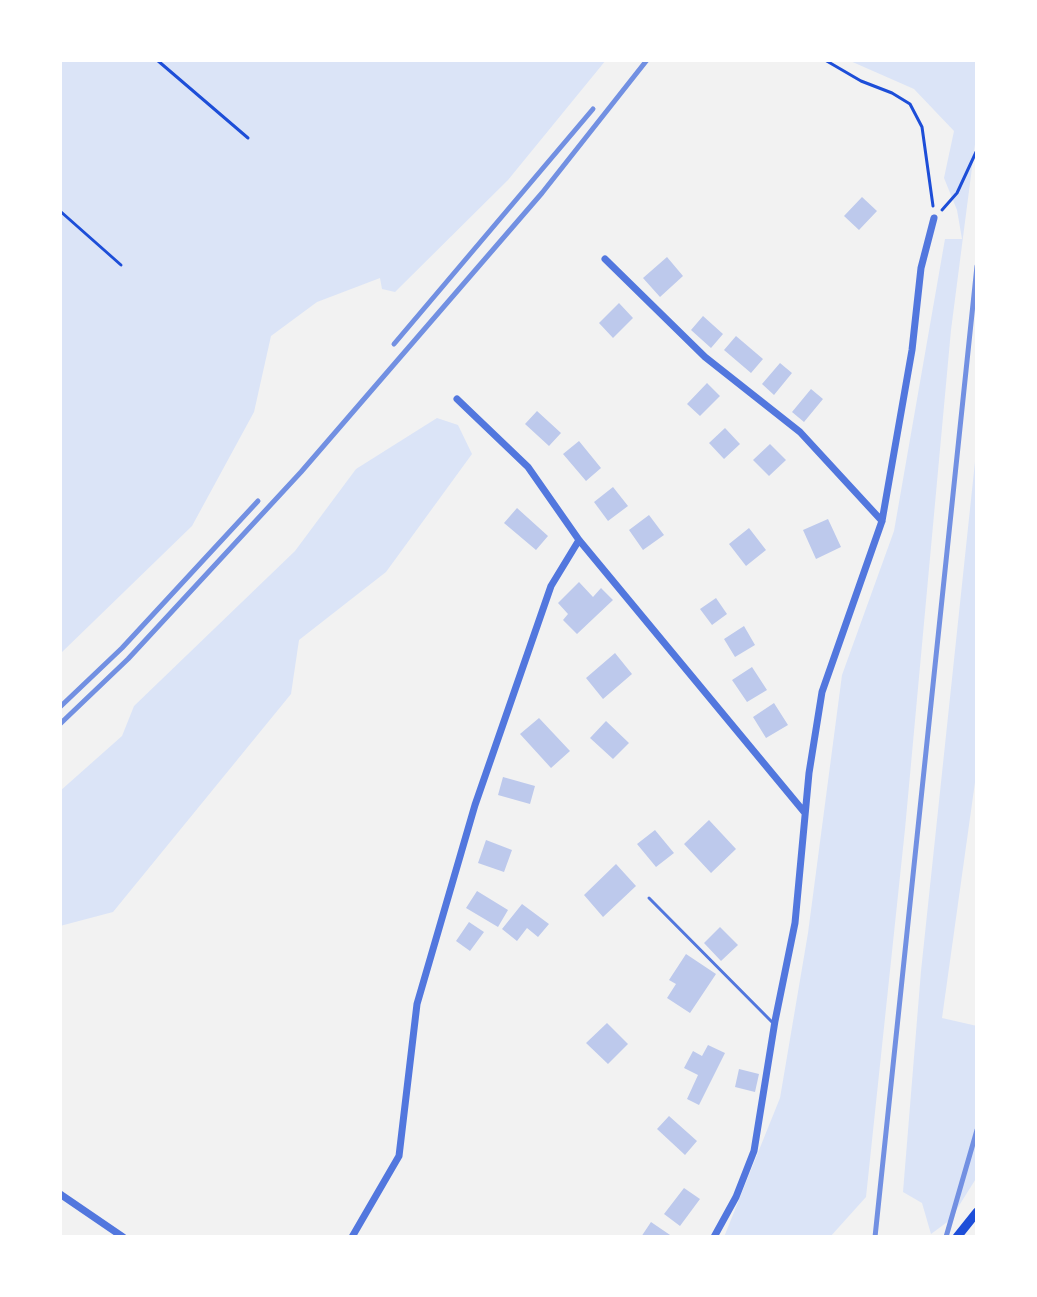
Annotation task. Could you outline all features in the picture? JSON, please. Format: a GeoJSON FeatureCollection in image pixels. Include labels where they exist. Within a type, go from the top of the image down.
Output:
{"type":"FeatureCollection","features":[{"type":"Feature","properties":{"kind":"main road"},"geometry":{"type":"LineString","coordinates":[[957,1237],[977,1212]]}},
{"type":"Feature","properties":{"kind":"street"},"geometry":{"type":"LineString","coordinates":[[714,1237],[736,1197],[754,1151],[774,1024],[795,923],[805,813],[822,692],[882,521],[912,350],[921,268],[934,218]]}},
{"type":"Feature","properties":{"kind":"street"},"geometry":{"type":"LineString","coordinates":[[605,259],[705,357],[800,432],[882,521]]}},
{"type":"Feature","properties":{"kind":"street"},"geometry":{"type":"LineString","coordinates":[[457,399],[528,467],[579,540],[805,813]]}},
{"type":"Feature","properties":{"kind":"street"},"geometry":{"type":"LineString","coordinates":[[352,1237],[399,1156],[417,1004],[475,805],[551,586],[579,540]]}},
{"type":"Feature","properties":{"kind":"street"},"geometry":{"type":"LineString","coordinates":[[60,1194],[123,1237]]}},
{"type":"Feature","properties":{"kind":"lane"},"geometry":{"type":"LineString","coordinates":[[649,898],[774,1024]]}},
{"type":"Feature","properties":{"kind":"path"},"geometry":{"type":"LineString","coordinates":[[157,60],[248,138]]}},
{"type":"Feature","properties":{"kind":"path"},"geometry":{"type":"LineString","coordinates":[[825,60],[910,104],[922,127],[934,218]]}},
{"type":"Feature","properties":{"kind":"path"},"geometry":{"type":"LineString","coordinates":[[934,218],[957,193],[977,150]]}},
{"type":"Feature","properties":{"kind":"path"},"geometry":{"type":"LineString","coordinates":[[60,211],[121,265]]}},
{"type":"Feature","properties":{"kind":"shaded area"},"geometry":{"type":"Polygon","coordinates":[[[60,60],[606,60],[508,180],[395,292],[382,289],[380,278],[317,302],[271,336],[254,412],[192,526],[60,654],[60,60]]]}},
{"type":"Feature","properties":{"kind":"shaded area"},"geometry":{"type":"Polygon","coordinates":[[[848,60],[977,60],[977,129],[951,330],[905,829],[866,1197],[830,1237],[724,1237],[780,1098],[808,933],[842,675],[894,531],[945,239],[962,239],[957,210],[944,178],[954,131],[914,89],[848,60]]]}},
{"type":"Feature","properties":{"kind":"shaded area"},"geometry":{"type":"Polygon","coordinates":[[[437,418],[458,425],[472,454],[386,572],[299,640],[291,694],[113,912],[60,926],[60,791],[122,736],[134,706],[295,551],[356,469],[437,418]]]}},
{"type":"Feature","properties":{"kind":"shaded area"},"geometry":{"type":"Polygon","coordinates":[[[977,443],[977,768],[942,1018],[977,1026],[977,1177],[950,1220],[931,1234],[922,1203],[903,1192],[921,971],[977,443]]]}},
{"type":"Feature","properties":{"kind":"building"},"geometry":{"type":"Polygon","coordinates":[[[862,197],[877,211],[859,230],[844,216],[862,197]]]}},
{"type":"Feature","properties":{"kind":"building"},"geometry":{"type":"Polygon","coordinates":[[[667,257],[683,276],[660,297],[643,278],[667,257]]]}},
{"type":"Feature","properties":{"kind":"building"},"geometry":{"type":"Polygon","coordinates":[[[619,303],[633,318],[613,338],[599,323],[619,303]]]}},
{"type":"Feature","properties":{"kind":"building"},"geometry":{"type":"Polygon","coordinates":[[[703,316],[723,334],[711,348],[691,330],[703,316]]]}},
{"type":"Feature","properties":{"kind":"building"},"geometry":{"type":"Polygon","coordinates":[[[736,336],[763,359],[751,373],[724,350],[736,336]]]}},
{"type":"Feature","properties":{"kind":"building"},"geometry":{"type":"Polygon","coordinates":[[[780,363],[792,373],[774,395],[762,384],[780,363]]]}},
{"type":"Feature","properties":{"kind":"building"},"geometry":{"type":"Polygon","coordinates":[[[707,383],[720,396],[700,416],[687,404],[707,383]]]}},
{"type":"Feature","properties":{"kind":"building"},"geometry":{"type":"Polygon","coordinates":[[[811,389],[823,399],[804,422],[792,412],[811,389]]]}},
{"type":"Feature","properties":{"kind":"building"},"geometry":{"type":"Polygon","coordinates":[[[537,411],[561,433],[549,446],[525,424],[537,411]]]}},
{"type":"Feature","properties":{"kind":"building"},"geometry":{"type":"Polygon","coordinates":[[[725,428],[740,444],[724,459],[709,443],[725,428]]]}},
{"type":"Feature","properties":{"kind":"building"},"geometry":{"type":"Polygon","coordinates":[[[579,441],[601,468],[586,481],[563,454],[579,441]]]}},
{"type":"Feature","properties":{"kind":"building"},"geometry":{"type":"Polygon","coordinates":[[[770,444],[786,460],[769,476],[753,460],[770,444]]]}},
{"type":"Feature","properties":{"kind":"building"},"geometry":{"type":"Polygon","coordinates":[[[613,487],[628,506],[608,521],[594,502],[613,487]]]}},
{"type":"Feature","properties":{"kind":"building"},"geometry":{"type":"Polygon","coordinates":[[[517,508],[548,536],[536,550],[504,523],[517,508]]]}},
{"type":"Feature","properties":{"kind":"building"},"geometry":{"type":"Polygon","coordinates":[[[649,515],[664,535],[643,550],[629,530],[649,515]]]}},
{"type":"Feature","properties":{"kind":"building"},"geometry":{"type":"Polygon","coordinates":[[[828,519],[841,547],[816,559],[803,530],[828,519]]]}},
{"type":"Feature","properties":{"kind":"building"},"geometry":{"type":"Polygon","coordinates":[[[749,528],[766,550],[746,566],[729,544],[749,528]]]}},
{"type":"Feature","properties":{"kind":"building"},"geometry":{"type":"Polygon","coordinates":[[[579,582],[593,597],[601,588],[613,600],[577,634],[563,620],[568,614],[558,603],[579,582]]]}},
{"type":"Feature","properties":{"kind":"building"},"geometry":{"type":"Polygon","coordinates":[[[716,598],[727,614],[712,625],[700,609],[716,598]]]}},
{"type":"Feature","properties":{"kind":"building"},"geometry":{"type":"Polygon","coordinates":[[[744,626],[755,645],[735,657],[724,639],[744,626]]]}},
{"type":"Feature","properties":{"kind":"building"},"geometry":{"type":"Polygon","coordinates":[[[615,653],[632,674],[603,699],[586,678],[615,653]]]}},
{"type":"Feature","properties":{"kind":"building"},"geometry":{"type":"Polygon","coordinates":[[[752,667],[767,690],[747,702],[732,680],[752,667]]]}},
{"type":"Feature","properties":{"kind":"building"},"geometry":{"type":"Polygon","coordinates":[[[774,703],[788,725],[766,738],[753,717],[774,703]]]}},
{"type":"Feature","properties":{"kind":"building"},"geometry":{"type":"Polygon","coordinates":[[[539,718],[570,751],[551,768],[520,734],[539,718]]]}},
{"type":"Feature","properties":{"kind":"building"},"geometry":{"type":"Polygon","coordinates":[[[606,721],[629,743],[613,759],[590,738],[606,721]]]}},
{"type":"Feature","properties":{"kind":"building"},"geometry":{"type":"Polygon","coordinates":[[[503,777],[535,786],[530,804],[498,795],[503,777]]]}},
{"type":"Feature","properties":{"kind":"building"},"geometry":{"type":"Polygon","coordinates":[[[709,820],[736,849],[711,873],[684,844],[709,820]]]}},
{"type":"Feature","properties":{"kind":"building"},"geometry":{"type":"Polygon","coordinates":[[[655,830],[674,853],[656,867],[637,844],[655,830]]]}},
{"type":"Feature","properties":{"kind":"building"},"geometry":{"type":"Polygon","coordinates":[[[486,840],[512,850],[504,872],[478,863],[486,840]]]}},
{"type":"Feature","properties":{"kind":"building"},"geometry":{"type":"Polygon","coordinates":[[[616,864],[636,886],[603,917],[584,895],[616,864]]]}},
{"type":"Feature","properties":{"kind":"building"},"geometry":{"type":"Polygon","coordinates":[[[477,891],[508,910],[498,927],[466,908],[477,891]]]}},
{"type":"Feature","properties":{"kind":"building"},"geometry":{"type":"Polygon","coordinates":[[[522,904],[549,924],[538,937],[527,928],[517,941],[502,929],[522,904]]]}},
{"type":"Feature","properties":{"kind":"building"},"geometry":{"type":"Polygon","coordinates":[[[469,922],[484,932],[470,951],[456,941],[469,922]]]}},
{"type":"Feature","properties":{"kind":"building"},"geometry":{"type":"Polygon","coordinates":[[[720,927],[738,945],[721,961],[704,943],[720,927]]]}},
{"type":"Feature","properties":{"kind":"building"},"geometry":{"type":"Polygon","coordinates":[[[686,954],[716,974],[690,1013],[667,998],[676,984],[669,980],[686,954]]]}},
{"type":"Feature","properties":{"kind":"building"},"geometry":{"type":"Polygon","coordinates":[[[607,1023],[628,1044],[608,1064],[586,1043],[607,1023]]]}},
{"type":"Feature","properties":{"kind":"building"},"geometry":{"type":"Polygon","coordinates":[[[708,1045],[725,1053],[699,1105],[687,1099],[698,1075],[684,1068],[693,1051],[702,1056],[708,1045]]]}},
{"type":"Feature","properties":{"kind":"building"},"geometry":{"type":"Polygon","coordinates":[[[739,1069],[759,1074],[755,1092],[735,1087],[739,1069]]]}},
{"type":"Feature","properties":{"kind":"building"},"geometry":{"type":"Polygon","coordinates":[[[669,1116],[697,1141],[685,1155],[657,1129],[669,1116]]]}},
{"type":"Feature","properties":{"kind":"building"},"geometry":{"type":"Polygon","coordinates":[[[684,1188],[700,1199],[680,1226],[664,1214],[684,1188]]]}},
{"type":"Feature","properties":{"kind":"building"},"geometry":{"type":"Polygon","coordinates":[[[651,1222],[673,1237],[641,1237],[651,1222]]]}},
{"type":"Feature","properties":{"kind":"railway"},"geometry":{"type":"LineString","coordinates":[[60,724],[128,659],[301,472],[542,193],[647,60]]}},
{"type":"Feature","properties":{"kind":"railway"},"geometry":{"type":"LineString","coordinates":[[394,344],[593,109]]}},
{"type":"Feature","properties":{"kind":"railway"},"geometry":{"type":"LineString","coordinates":[[875,1237],[977,266]]}},
{"type":"Feature","properties":{"kind":"railway"},"geometry":{"type":"LineString","coordinates":[[60,707],[122,648],[258,501]]}},
{"type":"Feature","properties":{"kind":"railway"},"geometry":{"type":"LineString","coordinates":[[946,1237],[977,1130]]}}]}
